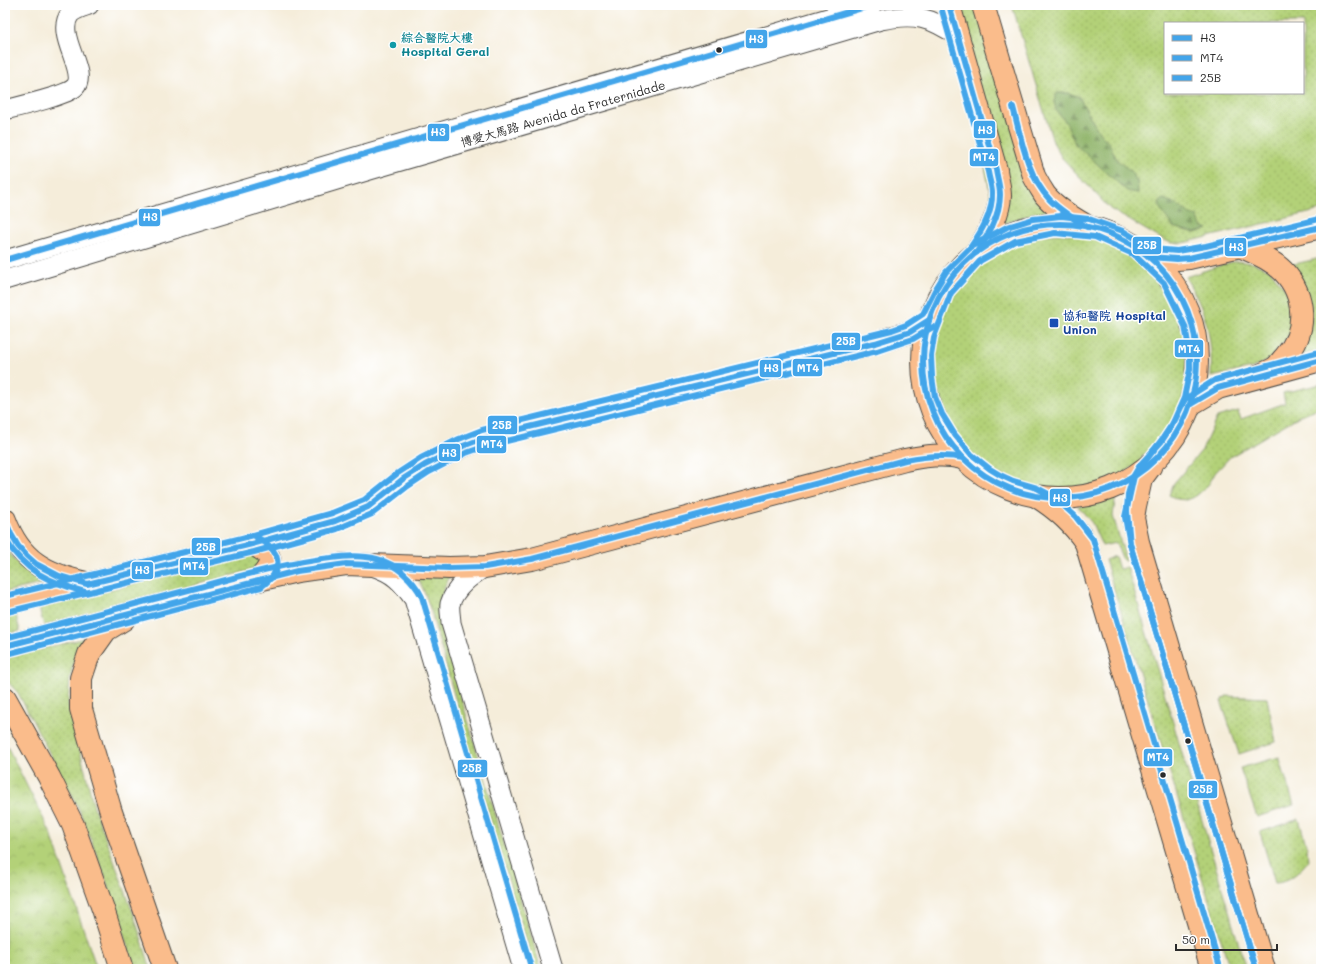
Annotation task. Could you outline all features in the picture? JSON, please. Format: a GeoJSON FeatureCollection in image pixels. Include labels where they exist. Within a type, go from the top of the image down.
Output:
{"type":"FeatureCollection","features":[{"type":"Feature","properties":{"kind":"main road"},"geometry":{"type":"LineString","coordinates":[[949,5],[996,170],[1000,195],[998,207],[988,234],[977,252],[952,277],[942,293],[930,320],[924,344],[923,369],[927,394],[936,420],[947,439],[963,458],[984,476],[1009,488],[1035,496],[1068,498],[1100,492],[1130,479],[1156,460]]}},
{"type":"Feature","properties":{"kind":"main road"},"geometry":{"type":"LineString","coordinates":[[983,5],[1034,176],[1044,194],[1055,205],[1087,226],[1120,238],[1150,257],[1172,281],[1188,309],[1194,327],[1198,372],[1191,404],[1178,431],[1170,443],[1141,478],[1133,518],[1138,542],[1264,969]]}},
{"type":"Feature","properties":{"kind":"main road"},"geometry":{"type":"LineString","coordinates":[[977,252],[1010,234],[1035,227],[1061,224],[1087,226]]}},
{"type":"Feature","properties":{"kind":"main road"},"geometry":{"type":"LineString","coordinates":[[1150,257],[1177,259],[1189,258],[1321,227]]}},
{"type":"Feature","properties":{"kind":"main road"},"geometry":{"type":"LineString","coordinates":[[1240,246],[1260,255],[1282,271],[1290,280],[1298,294],[1300,302],[1302,321],[1299,335],[1292,349],[1275,368],[1258,376]]}},
{"type":"Feature","properties":{"kind":"main road"},"geometry":{"type":"LineString","coordinates":[[5,604],[252,544],[335,521],[368,507],[419,468],[463,446],[484,438],[876,343],[910,332],[930,320]]}},
{"type":"Feature","properties":{"kind":"main road"},"geometry":{"type":"LineString","coordinates":[[1191,404],[1218,388],[1321,360]]}},
{"type":"Feature","properties":{"kind":"main road"},"geometry":{"type":"LineString","coordinates":[[5,646],[258,580],[297,572],[342,565],[367,564],[449,568],[485,567],[532,559],[904,460],[939,455],[951,455],[963,458]]}},
{"type":"Feature","properties":{"kind":"main road"},"geometry":{"type":"LineString","coordinates":[[1035,496],[1067,518],[1086,543],[1212,969]]}},
{"type":"Feature","properties":{"kind":"main road"},"geometry":{"type":"LineString","coordinates":[[5,520],[16,544],[32,562],[63,578],[86,584]]}},
{"type":"Feature","properties":{"kind":"main road"},"geometry":{"type":"LineString","coordinates":[[252,544],[264,549],[268,554],[269,560],[266,572],[258,580]]}},
{"type":"Feature","properties":{"kind":"main road"},"geometry":{"type":"LineString","coordinates":[[135,612],[106,630],[89,654],[81,678],[81,709],[111,812],[165,969]]}},
{"type":"Feature","properties":{"kind":"main road"},"geometry":{"type":"LineString","coordinates":[[5,698],[49,776],[73,825],[103,909],[122,969]]}},
{"type":"Feature","properties":{"kind":"street"},"geometry":{"type":"LineString","coordinates":[[5,110],[65,93],[75,87],[78,78],[68,39],[66,22],[70,14],[89,5]]}},
{"type":"Feature","properties":{"kind":"street","name":"博愛大馬路 Avenida da Fraternidade"},"geometry":{"type":"LineString","coordinates":[[5,280],[287,194],[461,134],[872,5]]}},
{"type":"Feature","properties":{"kind":"street","name":"博愛大馬路 Avenida da Fraternidade"},"geometry":{"type":"LineString","coordinates":[[5,260],[461,134],[529,123],[892,18],[911,16],[920,17],[946,28],[958,36]]}},
{"type":"Feature","properties":{"kind":"street"},"geometry":{"type":"LineString","coordinates":[[367,564],[386,571],[402,583],[414,599],[523,969]]}},
{"type":"Feature","properties":{"kind":"street"},"geometry":{"type":"LineString","coordinates":[[485,567],[468,578],[457,591],[450,605],[451,623],[553,969]]}},
{"type":"Feature","properties":{"kind":"green space"},"geometry":{"type":"Polygon","coordinates":[[[953,5],[977,5],[1051,213],[1024,217],[997,227],[953,5]]]}},
{"type":"Feature","properties":{"kind":"green space"},"geometry":{"type":"Polygon","coordinates":[[[1012,5],[1321,5],[1321,210],[1183,243],[1171,243],[1110,209],[1062,158],[1053,142],[1012,5]]]}},
{"type":"Feature","properties":{"kind":"green space"},"geometry":{"type":"Polygon","coordinates":[[[1057,93],[1069,93],[1079,97],[1100,134],[1109,143],[1117,160],[1130,171],[1137,181],[1138,193],[1127,191],[1075,144],[1067,124],[1056,110],[1054,101],[1057,93]]]}},
{"type":"Feature","properties":{"kind":"green space"},"geometry":{"type":"Polygon","coordinates":[[[1163,199],[1174,203],[1190,214],[1197,216],[1201,226],[1208,229],[1195,233],[1173,227],[1161,210],[1159,202],[1163,199]]]}},
{"type":"Feature","properties":{"kind":"green space"},"geometry":{"type":"Polygon","coordinates":[[[1060,234],[1085,236],[1097,239],[1131,255],[1151,271],[1167,291],[1183,325],[1186,337],[1188,362],[1186,387],[1183,399],[1167,433],[1151,453],[1131,469],[1097,485],[1085,488],[1060,490],[1035,488],[1023,485],[989,469],[969,453],[953,433],[937,399],[934,387],[932,362],[934,337],[937,325],[953,291],[969,271],[989,255],[1023,239],[1035,236],[1060,234]]]}},
{"type":"Feature","properties":{"kind":"green space"},"geometry":{"type":"Polygon","coordinates":[[[1321,258],[1321,350],[1297,356],[1286,266],[1321,258]]]}},
{"type":"Feature","properties":{"kind":"green space"},"geometry":{"type":"Polygon","coordinates":[[[1235,261],[1253,263],[1270,270],[1292,298],[1291,333],[1268,361],[1252,368],[1211,377],[1211,350],[1207,325],[1198,301],[1185,277],[1235,261]]]}},
{"type":"Feature","properties":{"kind":"green space"},"geometry":{"type":"Polygon","coordinates":[[[1321,384],[1321,407],[1301,415],[1230,457],[1215,473],[1209,484],[1196,496],[1186,500],[1177,499],[1169,495],[1174,483],[1202,450],[1217,417],[1238,411],[1241,419],[1285,403],[1283,393],[1321,384]]]}},
{"type":"Feature","properties":{"kind":"green space"},"geometry":{"type":"Polygon","coordinates":[[[1116,494],[1113,516],[1126,560],[1123,560],[1116,543],[1102,546],[1092,523],[1078,506],[1096,503],[1116,494]]]}},
{"type":"Feature","properties":{"kind":"green space"},"geometry":{"type":"Polygon","coordinates":[[[5,547],[18,563],[45,583],[5,592],[5,547]]]}},
{"type":"Feature","properties":{"kind":"green space"},"geometry":{"type":"Polygon","coordinates":[[[258,552],[259,568],[44,626],[39,608],[258,552]]]}},
{"type":"Feature","properties":{"kind":"green space"},"geometry":{"type":"Polygon","coordinates":[[[1115,556],[1119,569],[1127,567],[1246,969],[1230,969],[1105,560],[1115,556]]]}},
{"type":"Feature","properties":{"kind":"green space"},"geometry":{"type":"Polygon","coordinates":[[[416,574],[450,576],[442,596],[440,615],[441,629],[541,969],[535,969],[467,741],[431,611],[416,574]]]}},
{"type":"Feature","properties":{"kind":"green space"},"geometry":{"type":"Polygon","coordinates":[[[16,615],[20,631],[5,635],[5,618],[16,615]]]}},
{"type":"Feature","properties":{"kind":"green space"},"geometry":{"type":"Polygon","coordinates":[[[85,638],[75,657],[70,677],[68,703],[94,807],[134,915],[151,969],[135,969],[104,874],[79,809],[18,693],[5,679],[5,658],[85,638]]]}},
{"type":"Feature","properties":{"kind":"green space"},"geometry":{"type":"Polygon","coordinates":[[[1226,696],[1267,698],[1276,742],[1239,754],[1221,701],[1226,696]]]}},
{"type":"Feature","properties":{"kind":"green space"},"geometry":{"type":"Polygon","coordinates":[[[5,742],[51,834],[97,969],[5,969],[5,742]]]}},
{"type":"Feature","properties":{"kind":"green space"},"geometry":{"type":"Polygon","coordinates":[[[1279,757],[1294,805],[1257,817],[1240,768],[1279,757]]]}},
{"type":"Feature","properties":{"kind":"green space"},"geometry":{"type":"Polygon","coordinates":[[[1299,819],[1307,848],[1308,861],[1289,879],[1280,883],[1275,883],[1260,832],[1299,819]]]}},
{"type":"Feature","properties":{"kind":"tram line"},"geometry":{"type":"LineString","coordinates":[[956,42],[994,174]]}},
{"type":"Feature","properties":{"kind":"transit line","name":"H3"},"geometry":{"type":"LineString","coordinates":[[5,260],[872,5]]}},
{"type":"Feature","properties":{"kind":"transit line","name":"H3"},"geometry":{"type":"LineString","coordinates":[[949,5],[1000,188],[996,218],[977,252]]}},
{"type":"Feature","properties":{"kind":"transit line","name":"MT4"},"geometry":{"type":"LineString","coordinates":[[941,7],[992,190],[991,208],[982,229],[970,248]]}},
{"type":"Feature","properties":{"kind":"transit line","name":"H3"},"geometry":{"type":"LineString","coordinates":[[1013,107],[1022,144],[1030,168],[1042,190],[1059,208],[1087,227]]}},
{"type":"Feature","properties":{"kind":"transit line","name":"25B"},"geometry":{"type":"LineString","coordinates":[[5,596],[250,536],[332,513],[364,500],[398,473],[421,458],[459,439],[482,430],[892,330],[906,325],[923,314],[946,272],[972,246],[1007,227],[1033,219],[1061,216],[1089,219],[1123,231],[1153,249],[1177,251],[1206,246],[1319,219]]}},
{"type":"Feature","properties":{"kind":"transit line","name":"H3"},"geometry":{"type":"LineString","coordinates":[[1060,224],[1100,230],[1124,240],[1136,247],[1157,264],[1174,285],[1181,297],[1191,321],[1197,361],[1191,401],[1181,425],[1174,437],[1157,458],[1136,475],[1124,482],[1100,492],[1060,498],[1020,492],[996,482],[984,475],[963,458],[946,437],[939,425],[929,401],[923,361],[929,321],[939,297],[946,285],[963,264],[984,247],[996,240],[1020,230],[1060,224]]}},
{"type":"Feature","properties":{"kind":"transit line","name":"H3"},"geometry":{"type":"LineString","coordinates":[[1150,257],[1177,259],[1189,258],[1321,227]]}},
{"type":"Feature","properties":{"kind":"transit line","name":"MT4"},"geometry":{"type":"LineString","coordinates":[[1220,967],[1093,539],[1075,516],[1054,497],[1037,488],[1013,481],[1000,475],[971,454],[955,435],[942,414],[935,397],[931,356],[934,337],[951,293],[980,261],[1015,241],[1055,233],[1095,237],[1133,254],[1164,283],[1185,326],[1190,354],[1190,369],[1184,398],[1172,425],[1161,442],[1140,465],[1133,477],[1128,494],[1127,511],[1130,544],[1256,969]]}},
{"type":"Feature","properties":{"kind":"transit line","name":"H3"},"geometry":{"type":"LineString","coordinates":[[5,520],[18,546],[36,564],[59,576],[87,584],[252,544],[335,521],[368,507],[403,479],[425,465],[463,446],[484,438],[875,343],[910,332],[929,320]]}},
{"type":"Feature","properties":{"kind":"transit line","name":"MT4"},"geometry":{"type":"LineString","coordinates":[[7,612],[254,552],[337,529],[372,514],[429,472],[466,453],[486,446],[877,351],[913,339],[933,327]]}},
{"type":"Feature","properties":{"kind":"transit line","name":"25B"},"geometry":{"type":"LineString","coordinates":[[1256,969],[1130,544],[1125,517],[1134,476],[1175,420],[1185,399],[1215,380],[1319,352]]}},
{"type":"Feature","properties":{"kind":"transit line","name":"H3"},"geometry":{"type":"LineString","coordinates":[[1191,404],[1218,388],[1321,360]]}},
{"type":"Feature","properties":{"kind":"transit line","name":"H3"},"geometry":{"type":"LineString","coordinates":[[5,646],[297,571],[346,564],[449,568],[485,567],[532,559],[905,460],[934,456],[963,458]]}},
{"type":"Feature","properties":{"kind":"transit line","name":"MT4"},"geometry":{"type":"LineString","coordinates":[[7,654],[261,587],[274,573],[277,567],[277,560],[271,548],[256,537]]}},
{"type":"Feature","properties":{"kind":"transit line","name":"MT4"},"geometry":{"type":"LineString","coordinates":[[5,539],[21,560],[39,574],[49,580],[85,592]]}},
{"type":"Feature","properties":{"kind":"transit line","name":"25B"},"geometry":{"type":"LineString","coordinates":[[5,638],[297,563],[337,557],[360,556],[384,561],[397,568],[409,578],[422,597],[531,967]]}},
{"type":"Feature","properties":{"kind":"place","name":"綜合醫院大樓 Hospital Geral"},"geometry":{"type":"Point","coordinates":[393,45]}},
{"type":"Feature","properties":{"kind":"place","name":"協和醫院 Hospital Union"},"geometry":{"type":"Point","coordinates":[1054,323]}}]}
